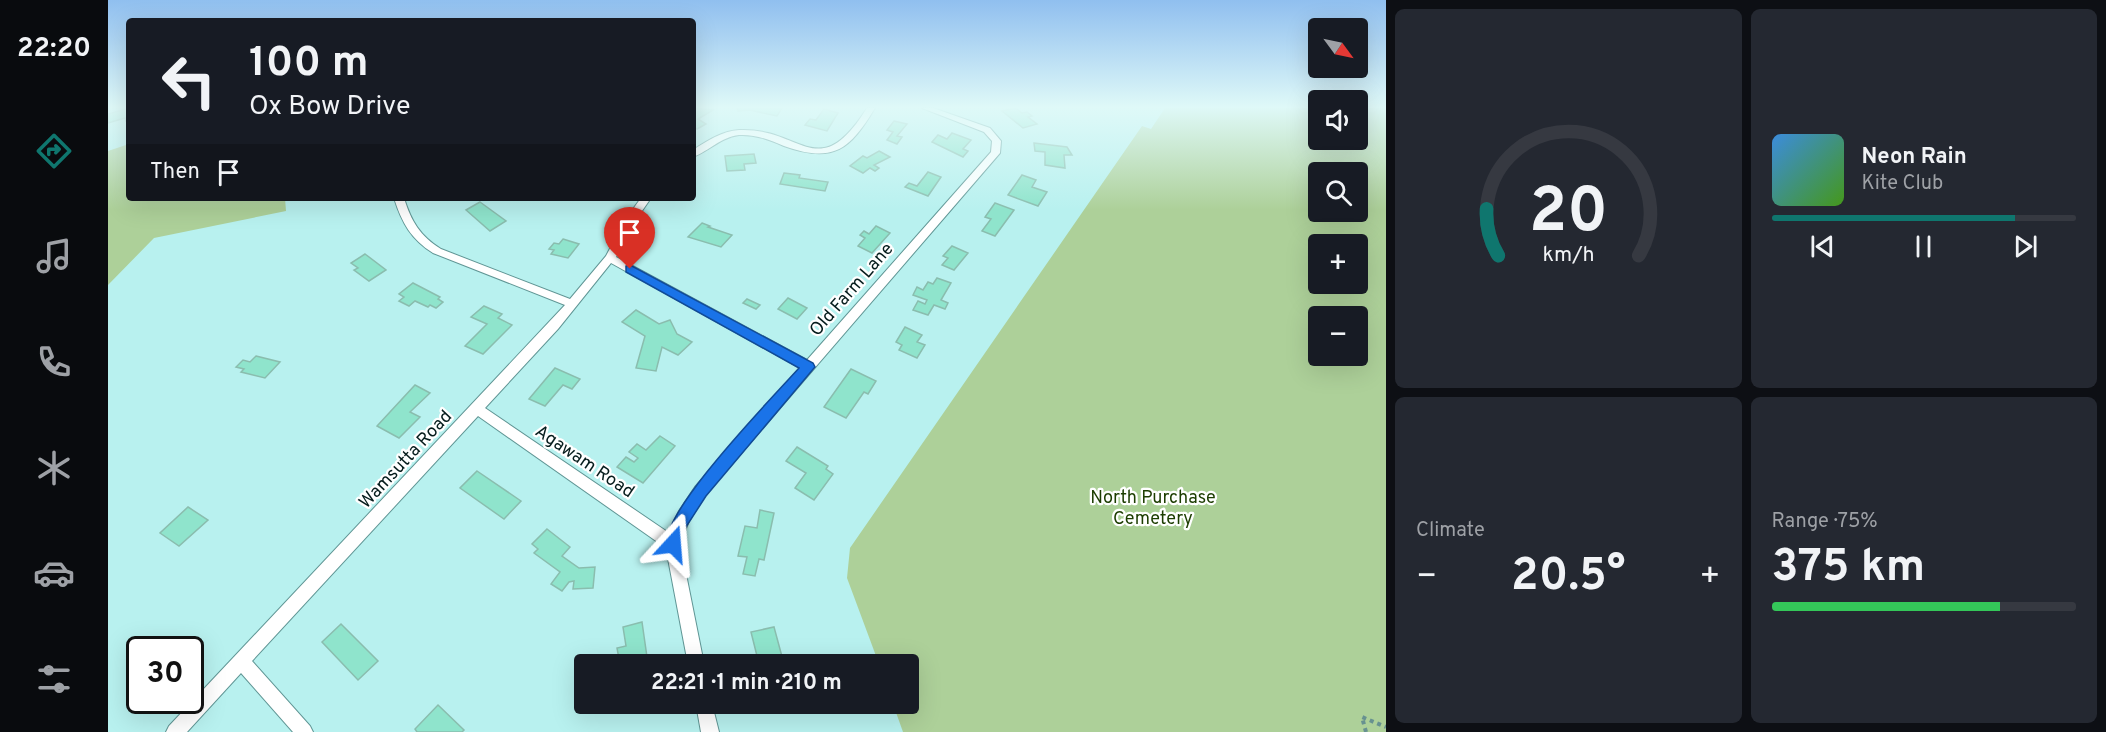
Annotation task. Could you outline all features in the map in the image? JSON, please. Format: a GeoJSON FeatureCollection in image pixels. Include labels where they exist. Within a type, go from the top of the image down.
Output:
{"type":"FeatureCollection","features":[{"type":"Feature","properties":{"kind":"street"},"geometry":{"type":"LineString","coordinates":[[785,142],[806,149],[829,150],[845,142]]}},
{"type":"Feature","properties":{"kind":"street","name":"Old Farm Lane"},"geometry":{"type":"LineString","coordinates":[[673,544],[677,528],[700,491],[995,153],[997,142]]}},
{"type":"Feature","properties":{"kind":"street"},"geometry":{"type":"LineString","coordinates":[[400,201],[406,220],[423,242],[490,273],[573,304]]}},
{"type":"Feature","properties":{"kind":"street","name":"Wamsutta Road"},"geometry":{"type":"LineString","coordinates":[[175,732],[573,304],[610,258],[630,220],[644,201]]}},
{"type":"Feature","properties":{"kind":"street"},"geometry":{"type":"LineString","coordinates":[[610,258],[809,367]]}},
{"type":"Feature","properties":{"kind":"street","name":"Agawam Road"},"geometry":{"type":"LineString","coordinates":[[477,409],[673,544]]}},
{"type":"Feature","properties":{"kind":"street"},"geometry":{"type":"LineString","coordinates":[[673,544],[694,654]]}},
{"type":"Feature","properties":{"kind":"street"},"geometry":{"type":"LineString","coordinates":[[242,661],[304,732]]}},
{"type":"Feature","properties":{"kind":"street"},"geometry":{"type":"LineString","coordinates":[[706,714],[710,732]]}},
{"type":"Feature","properties":{"kind":"path"},"geometry":{"type":"LineString","coordinates":[[1366,732],[1362,717],[1386,727]]}},
{"type":"Feature","properties":{"kind":"green space","name":"North Purchase Cemetery"},"geometry":{"type":"Polygon","coordinates":[[[1131,142],[1308,142],[1308,150],[1368,150],[1368,142],[1386,142],[1386,732],[903,732],[897,714],[919,714],[919,654],[875,654],[847,578],[850,548],[1131,142]]]}},
{"type":"Feature","properties":{"kind":"green space"},"geometry":{"type":"Polygon","coordinates":[[[126,145],[126,201],[285,201],[286,211],[154,238],[108,285],[108,151],[126,145]]]}},
{"type":"Feature","properties":{"kind":"building"},"geometry":{"type":"Polygon","coordinates":[[[932,142],[969,142],[963,149],[968,151],[963,157],[932,142]]]}},
{"type":"Feature","properties":{"kind":"building"},"geometry":{"type":"Polygon","coordinates":[[[1034,143],[1067,147],[1072,155],[1064,155],[1065,168],[1045,165],[1045,152],[1035,151],[1034,143]]]}},
{"type":"Feature","properties":{"kind":"building"},"geometry":{"type":"Polygon","coordinates":[[[879,151],[890,157],[874,165],[879,168],[875,171],[870,168],[863,173],[850,166],[863,156],[867,158],[879,151]]]}},
{"type":"Feature","properties":{"kind":"building"},"geometry":{"type":"Polygon","coordinates":[[[754,154],[756,163],[744,164],[745,170],[727,171],[725,156],[754,154]]]}},
{"type":"Feature","properties":{"kind":"building"},"geometry":{"type":"Polygon","coordinates":[[[928,172],[941,177],[928,196],[905,187],[909,183],[917,186],[928,172]]]}},
{"type":"Feature","properties":{"kind":"building"},"geometry":{"type":"Polygon","coordinates":[[[784,173],[800,175],[799,178],[828,182],[825,191],[780,184],[784,173]]]}},
{"type":"Feature","properties":{"kind":"building"},"geometry":{"type":"Polygon","coordinates":[[[1022,175],[1036,180],[1032,187],[1047,192],[1038,206],[1008,195],[1022,175]]]}},
{"type":"Feature","properties":{"kind":"building"},"geometry":{"type":"Polygon","coordinates":[[[480,202],[506,221],[490,231],[466,210],[480,202]]]}},
{"type":"Feature","properties":{"kind":"building"},"geometry":{"type":"Polygon","coordinates":[[[995,203],[1014,210],[995,236],[982,231],[991,219],[985,217],[995,203]]]}},
{"type":"Feature","properties":{"kind":"building"},"geometry":{"type":"Polygon","coordinates":[[[702,223],[732,235],[721,247],[688,237],[702,223]]]}},
{"type":"Feature","properties":{"kind":"building"},"geometry":{"type":"Polygon","coordinates":[[[876,226],[890,233],[872,253],[858,246],[865,238],[860,235],[864,231],[869,234],[876,226]]]}},
{"type":"Feature","properties":{"kind":"building"},"geometry":{"type":"Polygon","coordinates":[[[563,239],[579,244],[568,258],[551,254],[554,250],[549,249],[554,243],[559,244],[563,239]]]}},
{"type":"Feature","properties":{"kind":"building"},"geometry":{"type":"Polygon","coordinates":[[[952,246],[968,253],[954,270],[942,265],[948,258],[943,256],[952,246]]]}},
{"type":"Feature","properties":{"kind":"building"},"geometry":{"type":"Polygon","coordinates":[[[365,254],[386,270],[369,281],[354,270],[358,268],[351,263],[365,254]]]}},
{"type":"Feature","properties":{"kind":"building"},"geometry":{"type":"Polygon","coordinates":[[[937,278],[951,283],[941,300],[948,303],[945,309],[934,305],[928,315],[913,310],[918,301],[925,304],[927,300],[913,295],[917,287],[923,290],[928,282],[933,284],[937,278]]]}},
{"type":"Feature","properties":{"kind":"building"},"geometry":{"type":"Polygon","coordinates":[[[413,283],[440,297],[438,299],[443,302],[436,308],[415,301],[409,306],[399,301],[404,297],[399,294],[413,283]]]}},
{"type":"Feature","properties":{"kind":"building"},"geometry":{"type":"Polygon","coordinates":[[[788,298],[807,308],[797,319],[778,309],[788,298]]]}},
{"type":"Feature","properties":{"kind":"building"},"geometry":{"type":"Polygon","coordinates":[[[747,299],[760,305],[756,309],[743,303],[747,299]]]}},
{"type":"Feature","properties":{"kind":"building"},"geometry":{"type":"Polygon","coordinates":[[[484,306],[502,314],[498,318],[512,325],[483,354],[465,346],[487,324],[471,317],[484,306]]]}},
{"type":"Feature","properties":{"kind":"building"},"geometry":{"type":"Polygon","coordinates":[[[636,310],[659,324],[670,320],[677,334],[692,342],[678,355],[662,347],[656,371],[636,368],[645,336],[622,322],[636,310]]]}},
{"type":"Feature","properties":{"kind":"building"},"geometry":{"type":"Polygon","coordinates":[[[905,327],[922,335],[917,342],[925,345],[917,358],[899,350],[902,345],[896,342],[905,327]]]}},
{"type":"Feature","properties":{"kind":"building"},"geometry":{"type":"Polygon","coordinates":[[[256,356],[280,362],[265,378],[241,372],[244,369],[236,367],[243,360],[250,362],[256,356]]]}},
{"type":"Feature","properties":{"kind":"building"},"geometry":{"type":"Polygon","coordinates":[[[555,368],[580,379],[572,389],[563,385],[545,406],[529,399],[555,368]]]}},
{"type":"Feature","properties":{"kind":"building"},"geometry":{"type":"Polygon","coordinates":[[[851,369],[876,381],[868,394],[864,392],[846,418],[824,407],[851,369]]]}},
{"type":"Feature","properties":{"kind":"building"},"geometry":{"type":"Polygon","coordinates":[[[415,385],[430,393],[410,412],[420,417],[399,438],[377,426],[415,385]]]}},
{"type":"Feature","properties":{"kind":"building"},"geometry":{"type":"Polygon","coordinates":[[[660,436],[675,446],[643,483],[617,467],[626,457],[634,462],[638,458],[629,452],[637,444],[646,450],[660,436]]]}},
{"type":"Feature","properties":{"kind":"building"},"geometry":{"type":"Polygon","coordinates":[[[797,447],[828,466],[826,469],[833,474],[814,500],[795,488],[806,473],[786,461],[797,447]]]}},
{"type":"Feature","properties":{"kind":"building"},"geometry":{"type":"Polygon","coordinates":[[[477,471],[521,501],[504,519],[460,488],[477,471]]]}},
{"type":"Feature","properties":{"kind":"building"},"geometry":{"type":"Polygon","coordinates":[[[188,507],[208,520],[179,546],[160,533],[188,507]]]}},
{"type":"Feature","properties":{"kind":"building"},"geometry":{"type":"Polygon","coordinates":[[[760,510],[774,513],[764,560],[759,559],[755,576],[743,574],[747,557],[738,556],[745,526],[757,528],[760,510]]]}},
{"type":"Feature","properties":{"kind":"building"},"geometry":{"type":"Polygon","coordinates":[[[547,529],[570,547],[562,556],[579,568],[595,567],[593,588],[573,589],[574,581],[569,582],[562,591],[551,584],[560,572],[534,553],[538,549],[532,544],[547,529]]]}},
{"type":"Feature","properties":{"kind":"building"},"geometry":{"type":"Polygon","coordinates":[[[642,622],[647,654],[618,654],[617,648],[626,646],[623,627],[642,622]]]}},
{"type":"Feature","properties":{"kind":"building"},"geometry":{"type":"Polygon","coordinates":[[[341,624],[378,661],[358,680],[322,642],[341,624]]]}},
{"type":"Feature","properties":{"kind":"building"},"geometry":{"type":"Polygon","coordinates":[[[774,627],[781,654],[756,654],[751,632],[774,627]]]}},
{"type":"Feature","properties":{"kind":"building"},"geometry":{"type":"Polygon","coordinates":[[[438,705],[464,730],[462,732],[417,732],[415,729],[438,705]]]}},
{"type":"Feature","properties":{"kind":"route"},"geometry":{"type":"LineString","coordinates":[[630,269],[809,367],[700,491],[677,528],[673,544]]}}]}
